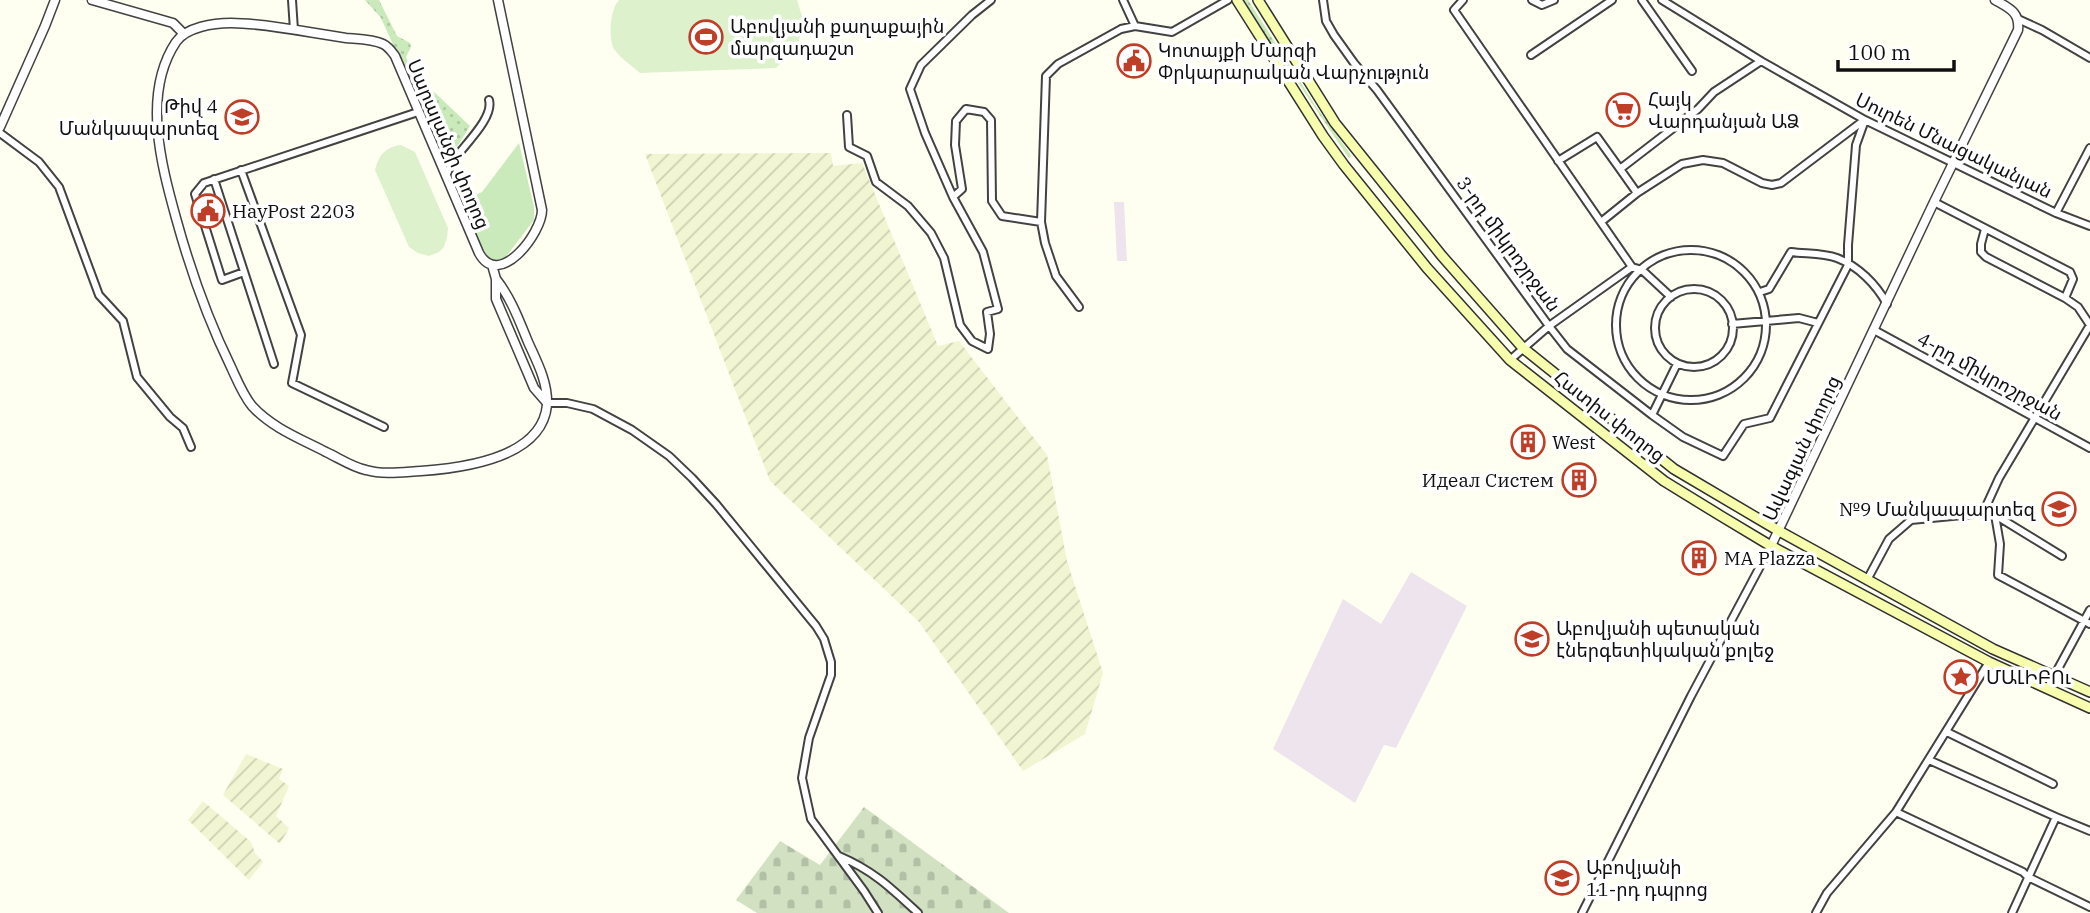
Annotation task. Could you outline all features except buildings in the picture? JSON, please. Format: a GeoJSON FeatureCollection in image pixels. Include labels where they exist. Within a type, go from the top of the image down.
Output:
{"type":"FeatureCollection","features":[{"type":"Feature","properties":{"kind":"main road","name":"Հատիս փողոց"},"geometry":{"type":"LineString","coordinates":[[1237,0],[1344,165],[1427,268],[1510,360],[1664,481],[1772,546],[1989,662],[2090,708]]}},
{"type":"Feature","properties":{"kind":"main road","name":"Հատիս փողոց"},"geometry":{"type":"LineString","coordinates":[[1258,0],[1335,123],[1442,256],[1523,348],[1674,469],[1779,531],[1993,649],[2090,692]]}},
{"type":"Feature","properties":{"kind":"street"},"geometry":{"type":"LineString","coordinates":[[0,127],[55,0]]}},
{"type":"Feature","properties":{"kind":"street"},"geometry":{"type":"LineString","coordinates":[[92,0],[173,23],[184,34],[169,54],[158,96],[159,149],[167,186],[189,265],[223,352],[251,405],[268,419],[354,466],[375,472],[401,473],[468,466],[510,452],[538,429],[547,403],[545,381],[508,294],[496,279]]}},
{"type":"Feature","properties":{"kind":"street"},"geometry":{"type":"LineString","coordinates":[[292,0],[294,30]]}},
{"type":"Feature","properties":{"kind":"street"},"geometry":{"type":"LineString","coordinates":[[495,266],[510,261],[531,238],[540,225],[542,210],[498,0]]}},
{"type":"Feature","properties":{"kind":"street"},"geometry":{"type":"LineString","coordinates":[[847,115],[849,147],[867,156],[876,182],[908,206],[932,233],[944,258],[960,325],[972,341],[988,349],[990,334],[987,312],[998,309],[983,252],[953,197],[925,133],[910,89],[921,65],[991,0]]}},
{"type":"Feature","properties":{"kind":"street"},"geometry":{"type":"LineString","coordinates":[[1123,0],[1135,26]]}},
{"type":"Feature","properties":{"kind":"street"},"geometry":{"type":"LineString","coordinates":[[1079,307],[1056,276],[1041,222],[1046,76],[1058,64],[1121,29],[1135,26],[1172,32],[1228,0]]}},
{"type":"Feature","properties":{"kind":"street","name":"3-րդ միկրոշրջան"},"geometry":{"type":"LineString","coordinates":[[1323,0],[1326,21],[1354,63],[1377,90],[1567,349],[1683,437],[1723,456],[1744,424],[1770,418],[1818,323]]}},
{"type":"Feature","properties":{"kind":"street"},"geometry":{"type":"LineString","coordinates":[[1463,0],[1454,10],[1632,267],[1642,270],[1671,297]]}},
{"type":"Feature","properties":{"kind":"street"},"geometry":{"type":"LineString","coordinates":[[1532,0],[1542,5],[1554,0]]}},
{"type":"Feature","properties":{"kind":"street"},"geometry":{"type":"LineString","coordinates":[[1531,55],[1612,0]]}},
{"type":"Feature","properties":{"kind":"street"},"geometry":{"type":"LineString","coordinates":[[1642,0],[1692,71]]}},
{"type":"Feature","properties":{"kind":"street","name":"Սուրեն Մնացականյան"},"geometry":{"type":"LineString","coordinates":[[1662,0],[1761,61],[1865,120],[2056,213],[2090,226]]}},
{"type":"Feature","properties":{"kind":"street"},"geometry":{"type":"LineString","coordinates":[[1995,0],[2014,11],[2018,19],[2090,58]]}},
{"type":"Feature","properties":{"kind":"street","name":"Ավագյան փողոց"},"geometry":{"type":"LineString","coordinates":[[1583,913],[1691,696],[1772,546],[2018,30],[2018,19]]}},
{"type":"Feature","properties":{"kind":"street","name":"Սարալանջի փողոց"},"geometry":{"type":"LineString","coordinates":[[184,34],[233,23],[384,45],[394,56],[481,258],[495,266],[496,279]]}},
{"type":"Feature","properties":{"kind":"street"},"geometry":{"type":"LineString","coordinates":[[1620,169],[1714,93],[1761,61]]}},
{"type":"Feature","properties":{"kind":"street"},"geometry":{"type":"LineString","coordinates":[[446,176],[452,163],[486,119],[489,100]]}},
{"type":"Feature","properties":{"kind":"street"},"geometry":{"type":"LineString","coordinates":[[953,197],[962,188],[955,145],[956,121],[966,109],[985,112],[991,120],[992,201],[1002,216],[1041,222]]}},
{"type":"Feature","properties":{"kind":"street"},"geometry":{"type":"LineString","coordinates":[[244,272],[222,280],[195,194],[204,183],[418,112]]}},
{"type":"Feature","properties":{"kind":"street"},"geometry":{"type":"LineString","coordinates":[[1601,222],[1637,193],[1682,164],[1703,160],[1723,163],[1762,183],[1781,183],[1865,120]]}},
{"type":"Feature","properties":{"kind":"street"},"geometry":{"type":"LineString","coordinates":[[1732,324],[1799,318],[1818,323],[1848,265],[1856,145],[1865,120]]}},
{"type":"Feature","properties":{"kind":"street"},"geometry":{"type":"LineString","coordinates":[[0,133],[39,162],[59,187],[99,295],[123,321],[137,377],[170,417],[183,428],[191,447]]}},
{"type":"Feature","properties":{"kind":"street"},"geometry":{"type":"LineString","coordinates":[[1558,161],[1597,137],[1637,193]]}},
{"type":"Feature","properties":{"kind":"street"},"geometry":{"type":"LineString","coordinates":[[2056,213],[2090,148]]}},
{"type":"Feature","properties":{"kind":"street"},"geometry":{"type":"LineString","coordinates":[[2081,164],[2090,169]]}},
{"type":"Feature","properties":{"kind":"street"},"geometry":{"type":"LineString","coordinates":[[241,170],[301,335],[292,383],[384,427]]}},
{"type":"Feature","properties":{"kind":"street"},"geometry":{"type":"LineString","coordinates":[[214,179],[274,364]]}},
{"type":"Feature","properties":{"kind":"street"},"geometry":{"type":"LineString","coordinates":[[1934,202],[2070,272],[2073,279],[2065,298]]}},
{"type":"Feature","properties":{"kind":"street"},"geometry":{"type":"LineString","coordinates":[[1983,513],[1999,478],[2090,326],[2078,307],[2065,298],[1986,257],[1981,252],[1981,244],[1986,229]]}},
{"type":"Feature","properties":{"kind":"street"},"geometry":{"type":"LineString","coordinates":[[1709,251],[1724,256],[1739,265],[1760,292],[1766,320],[1761,351],[1747,375],[1732,391],[1718,397],[1699,400],[1661,395],[1644,385],[1622,356],[1616,338],[1620,299],[1642,270],[1665,256],[1709,251]]}},
{"type":"Feature","properties":{"kind":"street"},"geometry":{"type":"LineString","coordinates":[[1760,292],[1769,289],[1791,252],[1837,258],[1878,287],[1887,304]]}},
{"type":"Feature","properties":{"kind":"street"},"geometry":{"type":"LineString","coordinates":[[1510,360],[1549,326],[1632,267]]}},
{"type":"Feature","properties":{"kind":"street"},"geometry":{"type":"LineString","coordinates":[[496,279],[496,299],[534,388],[547,403],[568,403],[593,409],[632,430],[669,456],[716,504],[816,626],[829,650],[831,675],[809,738],[802,778],[811,819],[878,913]]}},
{"type":"Feature","properties":{"kind":"street"},"geometry":{"type":"LineString","coordinates":[[1690,289],[1712,293],[1725,304],[1732,324],[1728,348],[1717,360],[1702,367],[1685,367],[1667,357],[1657,340],[1655,327],[1660,309],[1671,297],[1690,289]]}},
{"type":"Feature","properties":{"kind":"street","name":"4-րդ միկրոշրջան"},"geometry":{"type":"LineString","coordinates":[[1874,330],[2090,448]]}},
{"type":"Feature","properties":{"kind":"street"},"geometry":{"type":"LineString","coordinates":[[1652,415],[1677,364]]}},
{"type":"Feature","properties":{"kind":"street"},"geometry":{"type":"LineString","coordinates":[[1867,580],[1889,539],[1911,520],[1983,513],[1995,515],[2062,556]]}},
{"type":"Feature","properties":{"kind":"street"},"geometry":{"type":"LineString","coordinates":[[1995,515],[2000,544],[1998,575],[2087,623]]}},
{"type":"Feature","properties":{"kind":"street"},"geometry":{"type":"LineString","coordinates":[[2047,689],[2087,623],[2090,610]]}},
{"type":"Feature","properties":{"kind":"street"},"geometry":{"type":"LineString","coordinates":[[1816,913],[1827,893],[1896,812],[1989,662]]}},
{"type":"Feature","properties":{"kind":"street"},"geometry":{"type":"LineString","coordinates":[[1947,732],[2053,784]]}},
{"type":"Feature","properties":{"kind":"street"},"geometry":{"type":"LineString","coordinates":[[1929,760],[2090,831]]}},
{"type":"Feature","properties":{"kind":"street"},"geometry":{"type":"LineString","coordinates":[[1896,812],[2090,907]]}},
{"type":"Feature","properties":{"kind":"street"},"geometry":{"type":"LineString","coordinates":[[2012,913],[2056,817]]}},
{"type":"Feature","properties":{"kind":"street"},"geometry":{"type":"LineString","coordinates":[[838,855],[864,867],[918,913]]}},
{"type":"Feature","properties":{"kind":"shaded area"},"geometry":{"type":"Polygon","coordinates":[[[1114,202],[1124,202],[1127,261],[1117,261],[1114,202]]]}},
{"type":"Feature","properties":{"kind":"shaded area"},"geometry":{"type":"Polygon","coordinates":[[[1411,572],[1467,606],[1396,748],[1384,745],[1355,803],[1273,749],[1343,599],[1381,624],[1411,572]]]}},
{"type":"Feature","properties":{"kind":"green space"},"geometry":{"type":"Polygon","coordinates":[[[365,0],[379,0],[397,36],[410,43],[406,57],[412,71],[470,126],[452,155],[442,154],[381,18],[365,0]]]}},
{"type":"Feature","properties":{"kind":"green space","name":"Աբովյանի քաղաքային մարզադաշտ"},"geometry":{"type":"Polygon","coordinates":[[[619,0],[797,0],[804,23],[797,47],[776,68],[640,73],[619,56],[612,44],[612,17],[619,0]]]}},
{"type":"Feature","properties":{"kind":"green space"},"geometry":{"type":"Polygon","coordinates":[[[1244,0],[1248,0],[1315,105],[1351,155],[1350,158],[1262,29],[1244,0]]]}},
{"type":"Feature","properties":{"kind":"green space"},"geometry":{"type":"Polygon","coordinates":[[[519,143],[534,207],[534,220],[505,258],[493,261],[485,256],[463,202],[482,192],[519,143]]]}},
{"type":"Feature","properties":{"kind":"green space"},"geometry":{"type":"Polygon","coordinates":[[[401,145],[415,152],[448,228],[444,247],[429,256],[409,247],[375,170],[384,153],[401,145]]]}},
{"type":"Feature","properties":{"kind":"green space"},"geometry":{"type":"Polygon","coordinates":[[[831,153],[833,166],[862,163],[938,346],[959,341],[1047,455],[1067,561],[1103,673],[1085,734],[1023,771],[919,622],[770,481],[645,154],[831,153]]]}},
{"type":"Feature","properties":{"kind":"green space"},"geometry":{"type":"Polygon","coordinates":[[[246,754],[283,769],[279,779],[289,786],[276,816],[289,828],[280,844],[223,795],[246,754]]]}},
{"type":"Feature","properties":{"kind":"green space"},"geometry":{"type":"Polygon","coordinates":[[[203,801],[251,842],[255,853],[263,862],[249,880],[188,820],[203,801]]]}},
{"type":"Feature","properties":{"kind":"green space"},"geometry":{"type":"Polygon","coordinates":[[[864,807],[1009,913],[757,913],[736,900],[780,841],[820,865],[864,807]]]}},
{"type":"Feature","properties":{"kind":"place","name":"Աբովյանի քաղաքային մարզադաշտ"},"geometry":{"type":"Point","coordinates":[706,37]}},
{"type":"Feature","properties":{"kind":"place","name":"Կոտայքի Մարզի Փրկարարական Վարչություն"},"geometry":{"type":"Point","coordinates":[1134,61]}},
{"type":"Feature","properties":{"kind":"place","name":"Հայկ Վարդանյան ԱՁ"},"geometry":{"type":"Point","coordinates":[1623,110]}},
{"type":"Feature","properties":{"kind":"place","name":"Թիվ 4 Մանկապարտեզ"},"geometry":{"type":"Point","coordinates":[242,117]}},
{"type":"Feature","properties":{"kind":"place","name":"HayPost 2203"},"geometry":{"type":"Point","coordinates":[208,211]}},
{"type":"Feature","properties":{"kind":"place","name":"West"},"geometry":{"type":"Point","coordinates":[1528,442]}},
{"type":"Feature","properties":{"kind":"place","name":"Идеал Систем"},"geometry":{"type":"Point","coordinates":[1579,480]}},
{"type":"Feature","properties":{"kind":"place","name":"№9 Մանկապարտեզ"},"geometry":{"type":"Point","coordinates":[2059,509]}},
{"type":"Feature","properties":{"kind":"place","name":"MA Plazza"},"geometry":{"type":"Point","coordinates":[1699,558]}},
{"type":"Feature","properties":{"kind":"place","name":"Աբովյանի պետական էներգետիկական քոլեջ"},"geometry":{"type":"Point","coordinates":[1532,639]}},
{"type":"Feature","properties":{"kind":"place","name":"ՄԱԼԻԲՈւ"},"geometry":{"type":"Point","coordinates":[1961,677]}},
{"type":"Feature","properties":{"kind":"place","name":"Աբովյանի 11-րդ դպրոց"},"geometry":{"type":"Point","coordinates":[1562,878]}}]}
